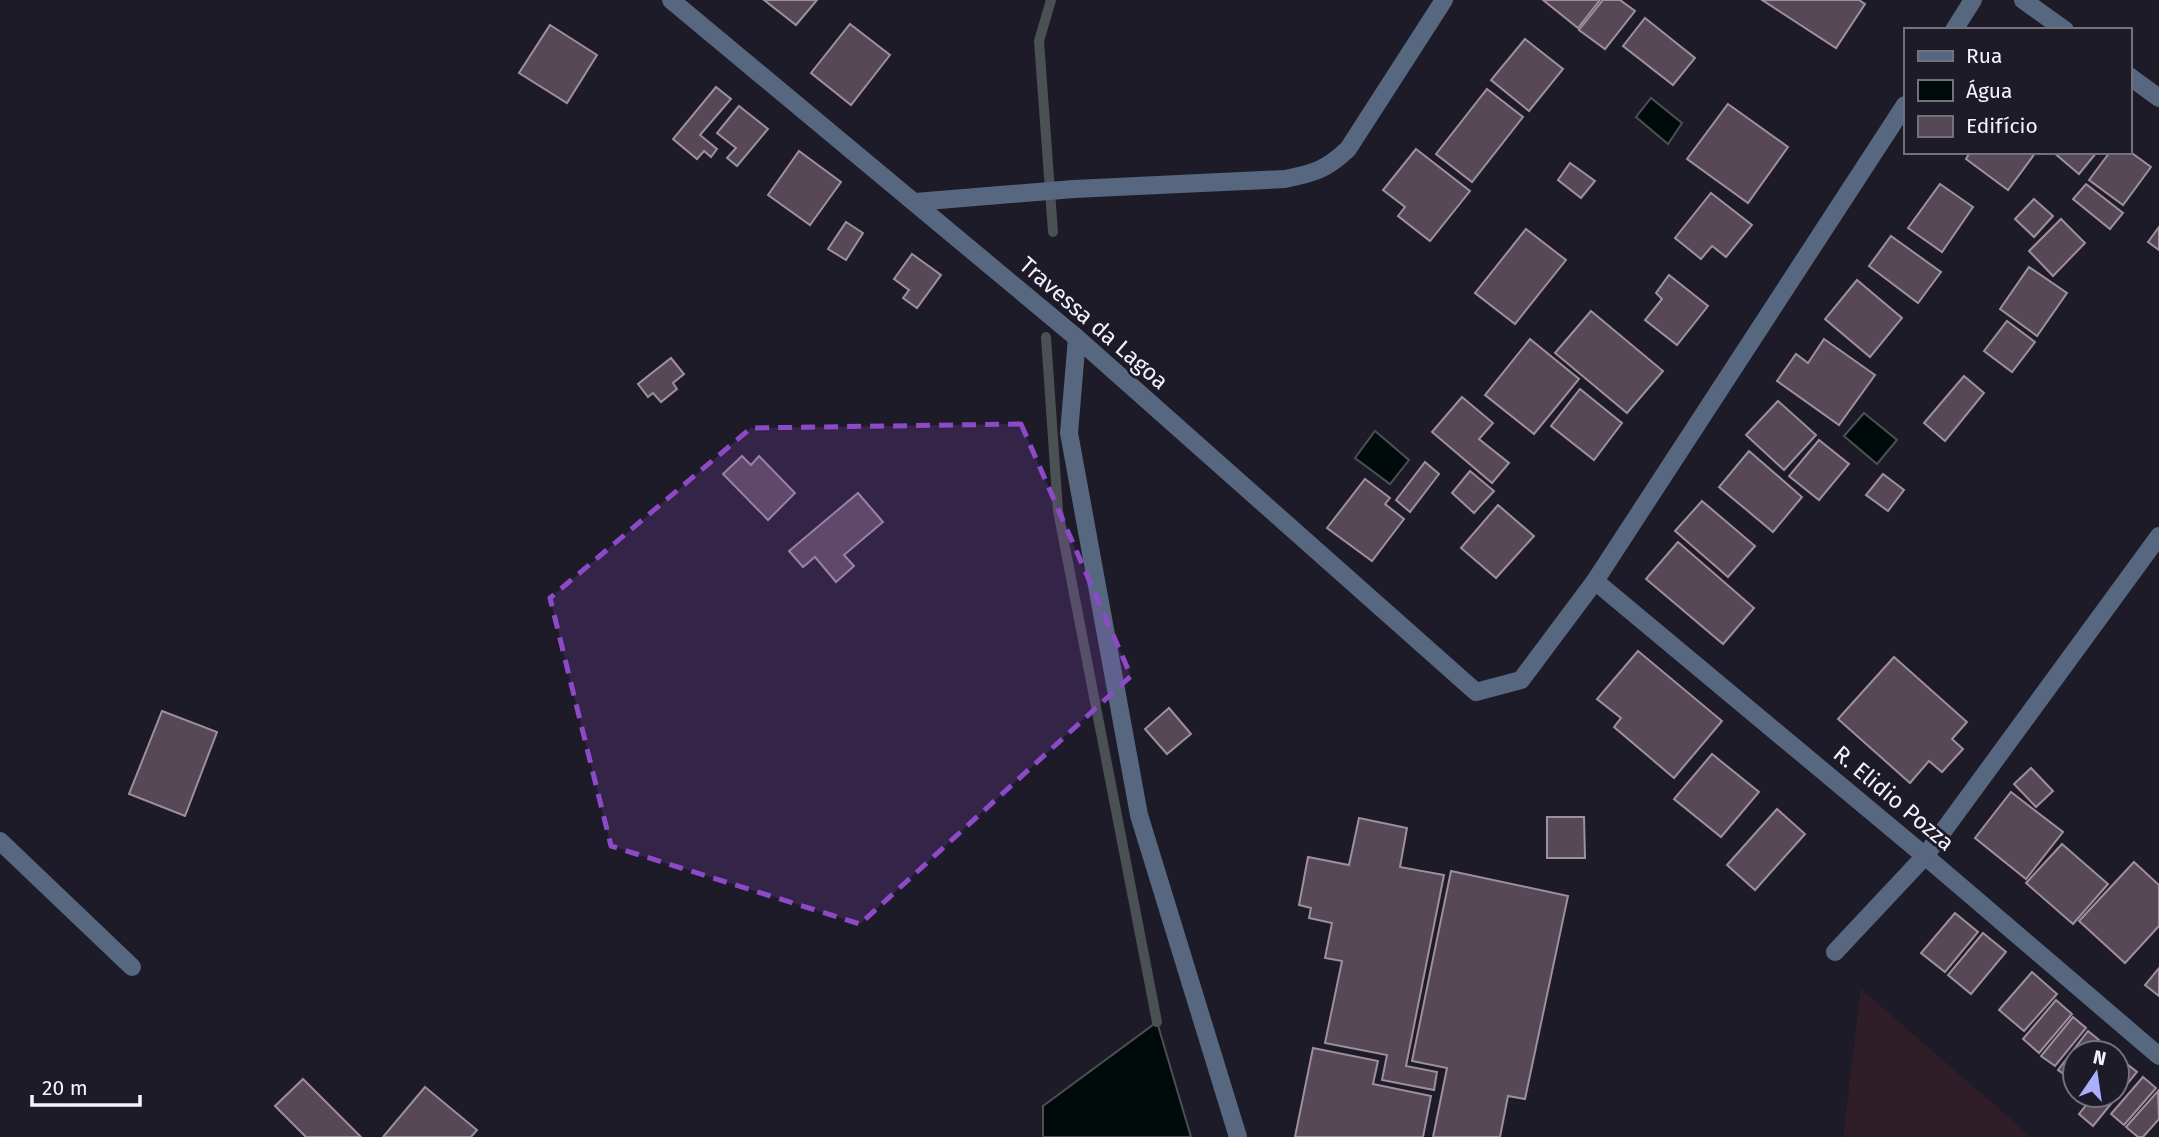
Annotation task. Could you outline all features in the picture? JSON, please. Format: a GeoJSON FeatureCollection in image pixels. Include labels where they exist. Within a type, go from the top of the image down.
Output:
{"type":"FeatureCollection","features":[{"type":"Feature","properties":{"kind":"street","name":"Travessa da Lagoa"},"geometry":{"type":"LineString","coordinates":[[671,0],[1077,338],[1476,692],[1521,680],[1594,581]]}},
{"type":"Feature","properties":{"kind":"street"},"geometry":{"type":"LineString","coordinates":[[915,202],[1074,189],[1285,179],[1312,173],[1332,165],[1348,149],[1444,0]]}},
{"type":"Feature","properties":{"kind":"street"},"geometry":{"type":"LineString","coordinates":[[1955,28],[1973,0]]}},
{"type":"Feature","properties":{"kind":"street"},"geometry":{"type":"LineString","coordinates":[[2023,0],[2062,28]]}},
{"type":"Feature","properties":{"kind":"street"},"geometry":{"type":"LineString","coordinates":[[2131,77],[2159,98]]}},
{"type":"Feature","properties":{"kind":"street"},"geometry":{"type":"LineString","coordinates":[[1594,581],[1904,107]]}},
{"type":"Feature","properties":{"kind":"street"},"geometry":{"type":"LineString","coordinates":[[1077,338],[1069,433],[1139,815],[1238,1137]]}},
{"type":"Feature","properties":{"kind":"street"},"geometry":{"type":"LineString","coordinates":[[1835,953],[1925,856],[2159,536]]}},
{"type":"Feature","properties":{"kind":"street","name":"R. Elidio Pozza"},"geometry":{"type":"LineString","coordinates":[[1594,581],[1925,856],[2159,1056]]}},
{"type":"Feature","properties":{"kind":"street"},"geometry":{"type":"LineString","coordinates":[[0,841],[132,967]]}},
{"type":"Feature","properties":{"kind":"highlighted area"},"geometry":{"type":"Polygon","coordinates":[[[1021,424],[1131,676],[860,924],[611,846],[550,598],[751,428],[1021,424]]]}},
{"type":"Feature","properties":{"kind":"shaded area"},"geometry":{"type":"Polygon","coordinates":[[[1861,989],[2031,1137],[1843,1137],[1861,989]]]}},
{"type":"Feature","properties":{"kind":"water"},"geometry":{"type":"Polygon","coordinates":[[[1651,98],[1682,123],[1668,144],[1636,117],[1651,98]]]}},
{"type":"Feature","properties":{"kind":"water"},"geometry":{"type":"Polygon","coordinates":[[[1864,413],[1897,440],[1877,464],[1844,436],[1864,413]]]}},
{"type":"Feature","properties":{"kind":"water"},"geometry":{"type":"Polygon","coordinates":[[[1375,431],[1409,460],[1390,484],[1355,458],[1375,431]]]}},
{"type":"Feature","properties":{"kind":"water"},"geometry":{"type":"Polygon","coordinates":[[[1157,1022],[1191,1137],[1043,1137],[1043,1106],[1157,1022]]]}},
{"type":"Feature","properties":{"kind":"building"},"geometry":{"type":"Polygon","coordinates":[[[764,0],[817,0],[796,25],[764,0]]]}},
{"type":"Feature","properties":{"kind":"building"},"geometry":{"type":"Polygon","coordinates":[[[1543,0],[1600,0],[1578,28],[1543,0]]]}},
{"type":"Feature","properties":{"kind":"building"},"geometry":{"type":"Polygon","coordinates":[[[1603,0],[1620,0],[1635,11],[1605,49],[1579,30],[1603,0]]]}},
{"type":"Feature","properties":{"kind":"building"},"geometry":{"type":"Polygon","coordinates":[[[1762,0],[1859,0],[1865,4],[1836,48],[1762,0]]]}},
{"type":"Feature","properties":{"kind":"building"},"geometry":{"type":"Polygon","coordinates":[[[1645,18],[1695,58],[1673,85],[1623,46],[1645,18]]]}},
{"type":"Feature","properties":{"kind":"building"},"geometry":{"type":"Polygon","coordinates":[[[850,24],[890,55],[851,105],[811,73],[850,24]]]}},
{"type":"Feature","properties":{"kind":"building"},"geometry":{"type":"Polygon","coordinates":[[[550,25],[597,55],[567,103],[519,73],[550,25]]]}},
{"type":"Feature","properties":{"kind":"building"},"geometry":{"type":"Polygon","coordinates":[[[1525,39],[1563,69],[1529,111],[1491,80],[1525,39]]]}},
{"type":"Feature","properties":{"kind":"building"},"geometry":{"type":"Polygon","coordinates":[[[716,87],[731,99],[700,135],[717,149],[711,157],[704,151],[697,159],[673,139],[716,87]]]}},
{"type":"Feature","properties":{"kind":"building"},"geometry":{"type":"Polygon","coordinates":[[[1487,89],[1523,117],[1472,182],[1436,154],[1487,89]]]}},
{"type":"Feature","properties":{"kind":"building"},"geometry":{"type":"Polygon","coordinates":[[[1728,104],[1788,147],[1748,203],[1687,159],[1728,104]]]}},
{"type":"Feature","properties":{"kind":"building"},"geometry":{"type":"Polygon","coordinates":[[[739,106],[768,129],[737,166],[727,158],[736,148],[717,133],[739,106]]]}},
{"type":"Feature","properties":{"kind":"building"},"geometry":{"type":"Polygon","coordinates":[[[1416,149],[1470,191],[1430,241],[1398,216],[1405,207],[1383,190],[1416,149]]]}},
{"type":"Feature","properties":{"kind":"building"},"geometry":{"type":"Polygon","coordinates":[[[799,151],[841,182],[810,225],[768,195],[799,151]]]}},
{"type":"Feature","properties":{"kind":"building"},"geometry":{"type":"Polygon","coordinates":[[[2131,152],[2151,167],[2123,205],[2089,180],[2108,154],[2131,152]]]}},
{"type":"Feature","properties":{"kind":"building"},"geometry":{"type":"Polygon","coordinates":[[[1969,154],[2035,154],[2008,190],[1966,159],[1969,154]]]}},
{"type":"Feature","properties":{"kind":"building"},"geometry":{"type":"Polygon","coordinates":[[[2055,154],[2095,154],[2079,174],[2055,154]]]}},
{"type":"Feature","properties":{"kind":"building"},"geometry":{"type":"Polygon","coordinates":[[[1570,163],[1595,181],[1581,198],[1558,180],[1570,163]]]}},
{"type":"Feature","properties":{"kind":"building"},"geometry":{"type":"Polygon","coordinates":[[[1940,184],[1973,207],[1942,252],[1908,228],[1940,184]]]}},
{"type":"Feature","properties":{"kind":"building"},"geometry":{"type":"Polygon","coordinates":[[[2086,184],[2123,213],[2110,229],[2073,199],[2086,184]]]}},
{"type":"Feature","properties":{"kind":"building"},"geometry":{"type":"Polygon","coordinates":[[[1711,193],[1752,225],[1726,257],[1712,246],[1701,259],[1675,238],[1711,193]]]}},
{"type":"Feature","properties":{"kind":"building"},"geometry":{"type":"Polygon","coordinates":[[[2034,199],[2053,216],[2034,237],[2015,219],[2034,199]]]}},
{"type":"Feature","properties":{"kind":"building"},"geometry":{"type":"Polygon","coordinates":[[[2061,219],[2085,243],[2053,276],[2029,251],[2061,219]]]}},
{"type":"Feature","properties":{"kind":"building"},"geometry":{"type":"Polygon","coordinates":[[[846,222],[863,233],[846,260],[828,249],[846,222]]]}},
{"type":"Feature","properties":{"kind":"building"},"geometry":{"type":"Polygon","coordinates":[[[2159,227],[2159,250],[2148,242],[2159,227]]]}},
{"type":"Feature","properties":{"kind":"building"},"geometry":{"type":"Polygon","coordinates":[[[1526,229],[1566,260],[1515,324],[1475,293],[1526,229]]]}},
{"type":"Feature","properties":{"kind":"building"},"geometry":{"type":"Polygon","coordinates":[[[1891,236],[1941,272],[1918,303],[1869,266],[1891,236]]]}},
{"type":"Feature","properties":{"kind":"building"},"geometry":{"type":"Polygon","coordinates":[[[912,254],[941,275],[917,308],[903,298],[909,290],[894,279],[912,254]]]}},
{"type":"Feature","properties":{"kind":"building"},"geometry":{"type":"Polygon","coordinates":[[[2029,267],[2067,293],[2037,336],[2000,309],[2029,267]]]}},
{"type":"Feature","properties":{"kind":"building"},"geometry":{"type":"Polygon","coordinates":[[[1669,275],[1708,306],[1677,345],[1645,320],[1662,299],[1656,293],[1669,275]]]}},
{"type":"Feature","properties":{"kind":"building"},"geometry":{"type":"Polygon","coordinates":[[[1857,280],[1902,318],[1870,357],[1825,319],[1857,280]]]}},
{"type":"Feature","properties":{"kind":"building"},"geometry":{"type":"Polygon","coordinates":[[[1591,311],[1663,371],[1627,413],[1555,353],[1591,311]]]}},
{"type":"Feature","properties":{"kind":"building"},"geometry":{"type":"Polygon","coordinates":[[[2007,321],[2035,342],[2012,372],[1984,351],[2007,321]]]}},
{"type":"Feature","properties":{"kind":"building"},"geometry":{"type":"Polygon","coordinates":[[[1530,339],[1579,379],[1534,434],[1485,395],[1530,339]]]}},
{"type":"Feature","properties":{"kind":"building"},"geometry":{"type":"Polygon","coordinates":[[[1824,339],[1875,375],[1839,425],[1777,381],[1796,354],[1808,363],[1824,339]]]}},
{"type":"Feature","properties":{"kind":"building"},"geometry":{"type":"Polygon","coordinates":[[[671,358],[684,374],[673,383],[677,389],[661,402],[653,393],[648,397],[638,384],[671,358]]]}},
{"type":"Feature","properties":{"kind":"building"},"geometry":{"type":"Polygon","coordinates":[[[1964,376],[1984,393],[1945,441],[1924,423],[1964,376]]]}},
{"type":"Feature","properties":{"kind":"building"},"geometry":{"type":"Polygon","coordinates":[[[1580,389],[1622,423],[1594,460],[1551,426],[1580,389]]]}},
{"type":"Feature","properties":{"kind":"building"},"geometry":{"type":"Polygon","coordinates":[[[1462,397],[1493,423],[1479,439],[1509,463],[1492,483],[1432,432],[1462,397]]]}},
{"type":"Feature","properties":{"kind":"building"},"geometry":{"type":"Polygon","coordinates":[[[1778,401],[1816,435],[1784,470],[1746,435],[1778,401]]]}},
{"type":"Feature","properties":{"kind":"building"},"geometry":{"type":"Polygon","coordinates":[[[1819,440],[1849,464],[1819,500],[1789,476],[1819,440]]]}},
{"type":"Feature","properties":{"kind":"building"},"geometry":{"type":"Polygon","coordinates":[[[1749,451],[1802,497],[1773,532],[1719,487],[1749,451]]]}},
{"type":"Feature","properties":{"kind":"building"},"geometry":{"type":"Polygon","coordinates":[[[742,456],[751,465],[759,456],[795,493],[768,520],[723,474],[742,456]]]}},
{"type":"Feature","properties":{"kind":"building"},"geometry":{"type":"Polygon","coordinates":[[[1425,462],[1439,474],[1410,512],[1396,500],[1425,462]]]}},
{"type":"Feature","properties":{"kind":"building"},"geometry":{"type":"Polygon","coordinates":[[[1470,471],[1494,491],[1474,513],[1452,493],[1470,471]]]}},
{"type":"Feature","properties":{"kind":"building"},"geometry":{"type":"Polygon","coordinates":[[[1883,474],[1904,490],[1888,511],[1866,495],[1883,474]]]}},
{"type":"Feature","properties":{"kind":"building"},"geometry":{"type":"Polygon","coordinates":[[[1365,479],[1390,498],[1385,504],[1404,519],[1372,561],[1327,528],[1365,479]]]}},
{"type":"Feature","properties":{"kind":"building"},"geometry":{"type":"Polygon","coordinates":[[[858,493],[883,522],[844,555],[854,566],[836,582],[815,557],[803,567],[789,551],[858,493]]]}},
{"type":"Feature","properties":{"kind":"building"},"geometry":{"type":"Polygon","coordinates":[[[1702,501],[1755,546],[1728,577],[1675,531],[1702,501]]]}},
{"type":"Feature","properties":{"kind":"building"},"geometry":{"type":"Polygon","coordinates":[[[1498,505],[1534,536],[1496,578],[1461,548],[1498,505]]]}},
{"type":"Feature","properties":{"kind":"building"},"geometry":{"type":"Polygon","coordinates":[[[1678,542],[1754,608],[1723,644],[1646,579],[1678,542]]]}},
{"type":"Feature","properties":{"kind":"building"},"geometry":{"type":"Polygon","coordinates":[[[1638,651],[1722,721],[1674,778],[1614,727],[1621,718],[1597,699],[1638,651]]]}},
{"type":"Feature","properties":{"kind":"building"},"geometry":{"type":"Polygon","coordinates":[[[1894,657],[1967,722],[1952,739],[1963,749],[1942,772],[1929,761],[1910,783],[1838,719],[1894,657]]]}},
{"type":"Feature","properties":{"kind":"building"},"geometry":{"type":"Polygon","coordinates":[[[1169,708],[1191,734],[1167,754],[1145,729],[1169,708]]]}},
{"type":"Feature","properties":{"kind":"building"},"geometry":{"type":"Polygon","coordinates":[[[162,711],[217,732],[185,816],[129,794],[162,711]]]}},
{"type":"Feature","properties":{"kind":"building"},"geometry":{"type":"Polygon","coordinates":[[[1712,754],[1759,792],[1721,837],[1674,799],[1712,754]]]}},
{"type":"Feature","properties":{"kind":"building"},"geometry":{"type":"Polygon","coordinates":[[[2031,768],[2053,791],[2036,807],[2014,784],[2031,768]]]}},
{"type":"Feature","properties":{"kind":"building"},"geometry":{"type":"Polygon","coordinates":[[[2011,792],[2063,832],[2026,879],[1975,838],[2011,792]]]}},
{"type":"Feature","properties":{"kind":"building"},"geometry":{"type":"Polygon","coordinates":[[[1777,809],[1805,834],[1755,890],[1727,865],[1777,809]]]}},
{"type":"Feature","properties":{"kind":"building"},"geometry":{"type":"Polygon","coordinates":[[[1547,817],[1584,817],[1585,858],[1547,858],[1547,817]]]}},
{"type":"Feature","properties":{"kind":"building"},"geometry":{"type":"Polygon","coordinates":[[[1359,818],[1407,828],[1400,867],[1444,875],[1406,1066],[1437,1072],[1434,1090],[1382,1080],[1387,1055],[1325,1043],[1342,961],[1325,958],[1332,923],[1309,918],[1311,908],[1299,905],[1308,857],[1349,865],[1359,818]]]}},
{"type":"Feature","properties":{"kind":"building"},"geometry":{"type":"Polygon","coordinates":[[[2062,844],[2108,884],[2073,924],[2026,883],[2062,844]]]}},
{"type":"Feature","properties":{"kind":"building"},"geometry":{"type":"Polygon","coordinates":[[[2134,862],[2159,885],[2159,926],[2125,963],[2079,921],[2134,862]]]}},
{"type":"Feature","properties":{"kind":"building"},"geometry":{"type":"Polygon","coordinates":[[[1451,871],[1568,896],[1525,1099],[1508,1096],[1500,1137],[1433,1137],[1447,1068],[1412,1061],[1451,871]]]}},
{"type":"Feature","properties":{"kind":"building"},"geometry":{"type":"Polygon","coordinates":[[[1955,913],[1978,932],[1945,972],[1921,953],[1955,913]]]}},
{"type":"Feature","properties":{"kind":"building"},"geometry":{"type":"Polygon","coordinates":[[[1983,933],[2006,952],[1971,994],[1948,975],[1983,933]]]}},
{"type":"Feature","properties":{"kind":"building"},"geometry":{"type":"Polygon","coordinates":[[[2159,968],[2159,996],[2145,985],[2159,968]]]}},
{"type":"Feature","properties":{"kind":"building"},"geometry":{"type":"Polygon","coordinates":[[[2032,972],[2057,994],[2024,1031],[1999,1010],[2032,972]]]}},
{"type":"Feature","properties":{"kind":"building"},"geometry":{"type":"Polygon","coordinates":[[[2056,1000],[2072,1014],[2039,1053],[2023,1039],[2056,1000]]]}},
{"type":"Feature","properties":{"kind":"building"},"geometry":{"type":"Polygon","coordinates":[[[2073,1017],[2086,1028],[2077,1039],[2061,1039],[2061,1059],[2055,1066],[2041,1056],[2073,1017]]]}},
{"type":"Feature","properties":{"kind":"building"},"geometry":{"type":"Polygon","coordinates":[[[2088,1031],[2098,1039],[2082,1039],[2088,1031]]]}},
{"type":"Feature","properties":{"kind":"building"},"geometry":{"type":"Polygon","coordinates":[[[1313,1048],[1378,1061],[1373,1084],[1431,1096],[1423,1137],[1295,1137],[1313,1048]]]}},
{"type":"Feature","properties":{"kind":"building"},"geometry":{"type":"Polygon","coordinates":[[[2131,1067],[2137,1072],[2131,1079],[2131,1067]]]}},
{"type":"Feature","properties":{"kind":"building"},"geometry":{"type":"Polygon","coordinates":[[[2143,1077],[2156,1088],[2124,1125],[2111,1114],[2115,1109],[2131,1109],[2131,1091],[2143,1077]]]}},
{"type":"Feature","properties":{"kind":"building"},"geometry":{"type":"Polygon","coordinates":[[[303,1079],[361,1137],[306,1137],[275,1106],[303,1079]]]}},
{"type":"Feature","properties":{"kind":"building"},"geometry":{"type":"Polygon","coordinates":[[[425,1087],[477,1130],[471,1137],[383,1137],[425,1087]]]}},
{"type":"Feature","properties":{"kind":"building"},"geometry":{"type":"Polygon","coordinates":[[[2158,1091],[2159,1119],[2143,1137],[2138,1137],[2126,1127],[2158,1091]]]}},
{"type":"Feature","properties":{"kind":"building"},"geometry":{"type":"Polygon","coordinates":[[[2083,1109],[2107,1109],[2093,1126],[2079,1114],[2083,1109]]]}},
{"type":"Feature","properties":{"kind":"waterway"},"geometry":{"type":"LineString","coordinates":[[1051,0],[1039,41],[1053,232]]}},
{"type":"Feature","properties":{"kind":"waterway"},"geometry":{"type":"LineString","coordinates":[[1046,337],[1058,511],[1157,1022]]}}]}
